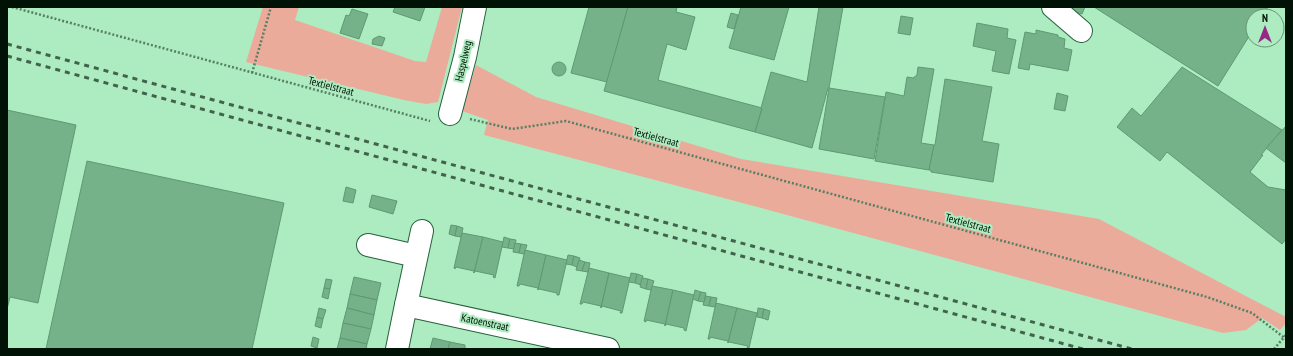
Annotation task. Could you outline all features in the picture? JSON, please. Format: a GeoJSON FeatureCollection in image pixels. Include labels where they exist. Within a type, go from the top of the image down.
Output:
{"type":"FeatureCollection","features":[{"type":"Feature","properties":{"kind":"street","name":"Haspelweg"},"geometry":{"type":"LineString","coordinates":[[450,114],[465,58],[475,7]]}},
{"type":"Feature","properties":{"kind":"street"},"geometry":{"type":"LineString","coordinates":[[1053,7],[1081,31]]}},
{"type":"Feature","properties":{"kind":"street"},"geometry":{"type":"LineString","coordinates":[[397,349],[422,231]]}},
{"type":"Feature","properties":{"kind":"street"},"geometry":{"type":"LineString","coordinates":[[368,245],[416,256]]}},
{"type":"Feature","properties":{"kind":"street","name":"Katoenstraat"},"geometry":{"type":"LineString","coordinates":[[406,305],[608,349]]}},
{"type":"Feature","properties":{"kind":"path","name":"Textielstraat"},"geometry":{"type":"LineString","coordinates":[[12,7],[436,122],[450,114],[512,129],[566,121],[1207,297],[1252,313],[1285,337]]}},
{"type":"Feature","properties":{"kind":"path"},"geometry":{"type":"LineString","coordinates":[[252,73],[271,7]]}},
{"type":"Feature","properties":{"kind":"path"},"geometry":{"type":"LineString","coordinates":[[1274,349],[1285,337]]}},
{"type":"Feature","properties":{"kind":"shaded area"},"geometry":{"type":"Polygon","coordinates":[[[263,7],[299,7],[295,20],[415,61],[426,62],[442,7],[462,7],[438,102],[426,104],[404,100],[246,62],[263,7]]]}},
{"type":"Feature","properties":{"kind":"shaded area"},"geometry":{"type":"Polygon","coordinates":[[[476,65],[536,97],[741,159],[1099,219],[1286,317],[1286,323],[1280,330],[1262,318],[1246,330],[1223,333],[735,201],[484,135],[488,120],[462,111],[476,65]]]}},
{"type":"Feature","properties":{"kind":"building"},"geometry":{"type":"Polygon","coordinates":[[[395,7],[425,7],[420,21],[393,12],[395,7]]]}},
{"type":"Feature","properties":{"kind":"building"},"geometry":{"type":"Polygon","coordinates":[[[589,7],[628,7],[607,82],[571,73],[589,7]]]}},
{"type":"Feature","properties":{"kind":"building"},"geometry":{"type":"Polygon","coordinates":[[[628,7],[677,7],[676,12],[695,17],[686,50],[667,44],[658,80],[762,108],[755,132],[604,91],[628,7]]]}},
{"type":"Feature","properties":{"kind":"building"},"geometry":{"type":"Polygon","coordinates":[[[741,7],[789,7],[774,60],[729,48],[741,7]]]}},
{"type":"Feature","properties":{"kind":"building"},"geometry":{"type":"Polygon","coordinates":[[[819,7],[843,7],[829,88],[812,148],[755,132],[771,72],[807,82],[819,7]]]}},
{"type":"Feature","properties":{"kind":"building"},"geometry":{"type":"Polygon","coordinates":[[[1067,7],[1085,7],[1082,14],[1067,9],[1067,7]]]}},
{"type":"Feature","properties":{"kind":"building"},"geometry":{"type":"Polygon","coordinates":[[[1094,7],[1268,7],[1245,8],[1245,43],[1218,86],[1094,7]]]}},
{"type":"Feature","properties":{"kind":"building"},"geometry":{"type":"Polygon","coordinates":[[[352,9],[368,14],[359,39],[340,33],[346,15],[349,16],[352,9]]]}},
{"type":"Feature","properties":{"kind":"building"},"geometry":{"type":"Polygon","coordinates":[[[731,13],[738,15],[734,29],[727,27],[731,13]]]}},
{"type":"Feature","properties":{"kind":"building"},"geometry":{"type":"Polygon","coordinates":[[[901,16],[913,18],[910,35],[898,33],[901,16]]]}},
{"type":"Feature","properties":{"kind":"building"},"geometry":{"type":"Polygon","coordinates":[[[977,23],[1008,29],[1007,38],[1016,40],[1009,74],[992,71],[996,51],[973,46],[977,23]]]}},
{"type":"Feature","properties":{"kind":"building"},"geometry":{"type":"Polygon","coordinates":[[[1036,30],[1058,35],[1058,37],[1065,39],[1064,48],[1072,50],[1068,71],[1030,64],[1029,70],[1018,68],[1025,32],[1036,34],[1036,30]]]}},
{"type":"Feature","properties":{"kind":"building"},"geometry":{"type":"Polygon","coordinates":[[[379,36],[385,38],[382,46],[372,44],[373,39],[379,36]]]}},
{"type":"Feature","properties":{"kind":"building"},"geometry":{"type":"Polygon","coordinates":[[[559,62],[564,64],[566,69],[564,74],[559,76],[554,74],[552,69],[554,64],[559,62]]]}},
{"type":"Feature","properties":{"kind":"building"},"geometry":{"type":"Polygon","coordinates":[[[918,67],[934,69],[921,143],[934,145],[929,170],[875,161],[886,92],[904,96],[907,77],[913,78],[917,75],[918,67]]]}},
{"type":"Feature","properties":{"kind":"building"},"geometry":{"type":"Polygon","coordinates":[[[1182,67],[1282,130],[1261,155],[1263,155],[1250,172],[1268,187],[1286,190],[1286,239],[1282,244],[1167,152],[1160,161],[1117,127],[1132,108],[1141,116],[1182,67]]]}},
{"type":"Feature","properties":{"kind":"building"},"geometry":{"type":"Polygon","coordinates":[[[945,79],[992,87],[982,141],[999,144],[993,182],[931,172],[931,170],[929,170],[935,145],[945,79]]]}},
{"type":"Feature","properties":{"kind":"building"},"geometry":{"type":"Polygon","coordinates":[[[829,88],[885,97],[874,159],[819,149],[829,88]]]}},
{"type":"Feature","properties":{"kind":"building"},"geometry":{"type":"Polygon","coordinates":[[[1057,93],[1068,96],[1065,111],[1054,109],[1057,93]]]}},
{"type":"Feature","properties":{"kind":"building"},"geometry":{"type":"Polygon","coordinates":[[[7,110],[76,125],[38,303],[10,297],[7,309],[7,110]]]}},
{"type":"Feature","properties":{"kind":"building"},"geometry":{"type":"Polygon","coordinates":[[[1286,126],[1286,163],[1266,148],[1286,126]]]}},
{"type":"Feature","properties":{"kind":"building"},"geometry":{"type":"Polygon","coordinates":[[[87,161],[284,203],[252,349],[46,349],[87,161]]]}},
{"type":"Feature","properties":{"kind":"building"},"geometry":{"type":"Polygon","coordinates":[[[346,187],[356,190],[353,203],[343,201],[346,187]]]}},
{"type":"Feature","properties":{"kind":"building"},"geometry":{"type":"Polygon","coordinates":[[[372,195],[397,201],[393,214],[369,207],[372,195]]]}},
{"type":"Feature","properties":{"kind":"building"},"geometry":{"type":"Polygon","coordinates":[[[451,225],[457,226],[455,236],[449,234],[451,225]]]}},
{"type":"Feature","properties":{"kind":"building"},"geometry":{"type":"Polygon","coordinates":[[[457,226],[463,228],[461,237],[455,236],[457,226]]]}},
{"type":"Feature","properties":{"kind":"building"},"geometry":{"type":"Polygon","coordinates":[[[462,233],[483,237],[474,273],[474,271],[456,267],[455,269],[454,268],[462,233]]]}},
{"type":"Feature","properties":{"kind":"building"},"geometry":{"type":"Polygon","coordinates":[[[483,237],[503,242],[495,278],[493,277],[494,275],[475,271],[474,273],[483,237]]]}},
{"type":"Feature","properties":{"kind":"building"},"geometry":{"type":"Polygon","coordinates":[[[504,237],[510,239],[508,248],[502,247],[504,237]]]}},
{"type":"Feature","properties":{"kind":"building"},"geometry":{"type":"Polygon","coordinates":[[[510,239],[516,240],[514,249],[508,248],[510,239]]]}},
{"type":"Feature","properties":{"kind":"building"},"geometry":{"type":"Polygon","coordinates":[[[515,243],[521,244],[519,253],[513,252],[515,243]]]}},
{"type":"Feature","properties":{"kind":"building"},"geometry":{"type":"Polygon","coordinates":[[[521,244],[527,245],[524,254],[519,253],[521,244]]]}},
{"type":"Feature","properties":{"kind":"building"},"geometry":{"type":"Polygon","coordinates":[[[525,250],[546,255],[538,290],[538,288],[520,284],[517,286],[525,250]]]}},
{"type":"Feature","properties":{"kind":"building"},"geometry":{"type":"Polygon","coordinates":[[[546,255],[567,260],[559,295],[557,295],[557,293],[538,290],[546,255]]]}},
{"type":"Feature","properties":{"kind":"building"},"geometry":{"type":"Polygon","coordinates":[[[568,255],[574,256],[572,265],[566,264],[568,255]]]}},
{"type":"Feature","properties":{"kind":"building"},"geometry":{"type":"Polygon","coordinates":[[[574,256],[580,258],[577,267],[572,265],[574,256]]]}},
{"type":"Feature","properties":{"kind":"building"},"geometry":{"type":"Polygon","coordinates":[[[579,260],[585,262],[582,271],[576,270],[579,260]]]}},
{"type":"Feature","properties":{"kind":"building"},"geometry":{"type":"Polygon","coordinates":[[[585,262],[590,263],[588,272],[582,271],[585,262]]]}},
{"type":"Feature","properties":{"kind":"building"},"geometry":{"type":"Polygon","coordinates":[[[589,268],[609,273],[601,308],[601,306],[583,302],[580,304],[589,268]]]}},
{"type":"Feature","properties":{"kind":"building"},"geometry":{"type":"Polygon","coordinates":[[[609,273],[630,278],[622,313],[620,313],[621,311],[602,306],[601,308],[609,273]]]}},
{"type":"Feature","properties":{"kind":"building"},"geometry":{"type":"Polygon","coordinates":[[[631,273],[637,274],[635,283],[629,282],[631,273]]]}},
{"type":"Feature","properties":{"kind":"building"},"geometry":{"type":"Polygon","coordinates":[[[637,274],[643,276],[641,285],[635,283],[637,274]]]}},
{"type":"Feature","properties":{"kind":"building"},"geometry":{"type":"Polygon","coordinates":[[[354,277],[381,283],[377,300],[350,294],[354,277]]]}},
{"type":"Feature","properties":{"kind":"building"},"geometry":{"type":"Polygon","coordinates":[[[642,278],[648,279],[646,289],[640,287],[642,278]]]}},
{"type":"Feature","properties":{"kind":"building"},"geometry":{"type":"Polygon","coordinates":[[[326,279],[332,280],[330,289],[324,288],[326,279]]]}},
{"type":"Feature","properties":{"kind":"building"},"geometry":{"type":"Polygon","coordinates":[[[648,279],[654,281],[651,290],[646,289],[648,279]]]}},
{"type":"Feature","properties":{"kind":"building"},"geometry":{"type":"Polygon","coordinates":[[[652,286],[673,290],[665,326],[665,324],[646,320],[646,322],[644,321],[652,286]]]}},
{"type":"Feature","properties":{"kind":"building"},"geometry":{"type":"Polygon","coordinates":[[[324,288],[330,289],[328,299],[322,297],[324,288]]]}},
{"type":"Feature","properties":{"kind":"building"},"geometry":{"type":"Polygon","coordinates":[[[673,290],[694,295],[686,331],[684,328],[666,324],[665,326],[673,290]]]}},
{"type":"Feature","properties":{"kind":"building"},"geometry":{"type":"Polygon","coordinates":[[[695,290],[701,292],[698,301],[693,299],[695,290]]]}},
{"type":"Feature","properties":{"kind":"building"},"geometry":{"type":"Polygon","coordinates":[[[701,292],[706,293],[704,302],[698,301],[701,292]]]}},
{"type":"Feature","properties":{"kind":"building"},"geometry":{"type":"Polygon","coordinates":[[[350,294],[377,300],[374,315],[347,308],[350,294]]]}},
{"type":"Feature","properties":{"kind":"building"},"geometry":{"type":"Polygon","coordinates":[[[706,296],[711,297],[709,306],[703,305],[706,296]]]}},
{"type":"Feature","properties":{"kind":"building"},"geometry":{"type":"Polygon","coordinates":[[[711,297],[717,298],[715,307],[709,306],[711,297]]]}},
{"type":"Feature","properties":{"kind":"building"},"geometry":{"type":"Polygon","coordinates":[[[716,303],[737,308],[728,343],[728,341],[710,337],[710,339],[708,339],[716,303]]]}},
{"type":"Feature","properties":{"kind":"building"},"geometry":{"type":"Polygon","coordinates":[[[319,308],[326,310],[323,319],[317,317],[319,308]]]}},
{"type":"Feature","properties":{"kind":"building"},"geometry":{"type":"Polygon","coordinates":[[[347,308],[374,315],[371,329],[343,323],[347,308]]]}},
{"type":"Feature","properties":{"kind":"building"},"geometry":{"type":"Polygon","coordinates":[[[737,308],[757,313],[749,348],[747,348],[748,346],[728,343],[737,308]]]}},
{"type":"Feature","properties":{"kind":"building"},"geometry":{"type":"Polygon","coordinates":[[[758,308],[764,309],[762,318],[757,317],[758,308]]]}},
{"type":"Feature","properties":{"kind":"building"},"geometry":{"type":"Polygon","coordinates":[[[764,309],[770,311],[768,320],[762,318],[764,309]]]}},
{"type":"Feature","properties":{"kind":"building"},"geometry":{"type":"Polygon","coordinates":[[[317,317],[323,319],[321,328],[315,326],[317,317]]]}},
{"type":"Feature","properties":{"kind":"building"},"geometry":{"type":"Polygon","coordinates":[[[343,323],[371,329],[367,344],[340,338],[343,323]]]}},
{"type":"Feature","properties":{"kind":"building"},"geometry":{"type":"Polygon","coordinates":[[[313,337],[319,339],[317,348],[311,346],[313,337]]]}},
{"type":"Feature","properties":{"kind":"building"},"geometry":{"type":"Polygon","coordinates":[[[340,338],[367,344],[366,349],[337,349],[340,338]]]}},
{"type":"Feature","properties":{"kind":"building"},"geometry":{"type":"Polygon","coordinates":[[[433,338],[450,342],[448,349],[430,349],[433,338]]]}},
{"type":"Feature","properties":{"kind":"building"},"geometry":{"type":"Polygon","coordinates":[[[450,342],[465,345],[465,349],[448,349],[450,342]]]}},
{"type":"Feature","properties":{"kind":"railway"},"geometry":{"type":"LineString","coordinates":[[7,44],[1132,349]]}},
{"type":"Feature","properties":{"kind":"railway"},"geometry":{"type":"LineString","coordinates":[[7,56],[1083,349]]}}]}
